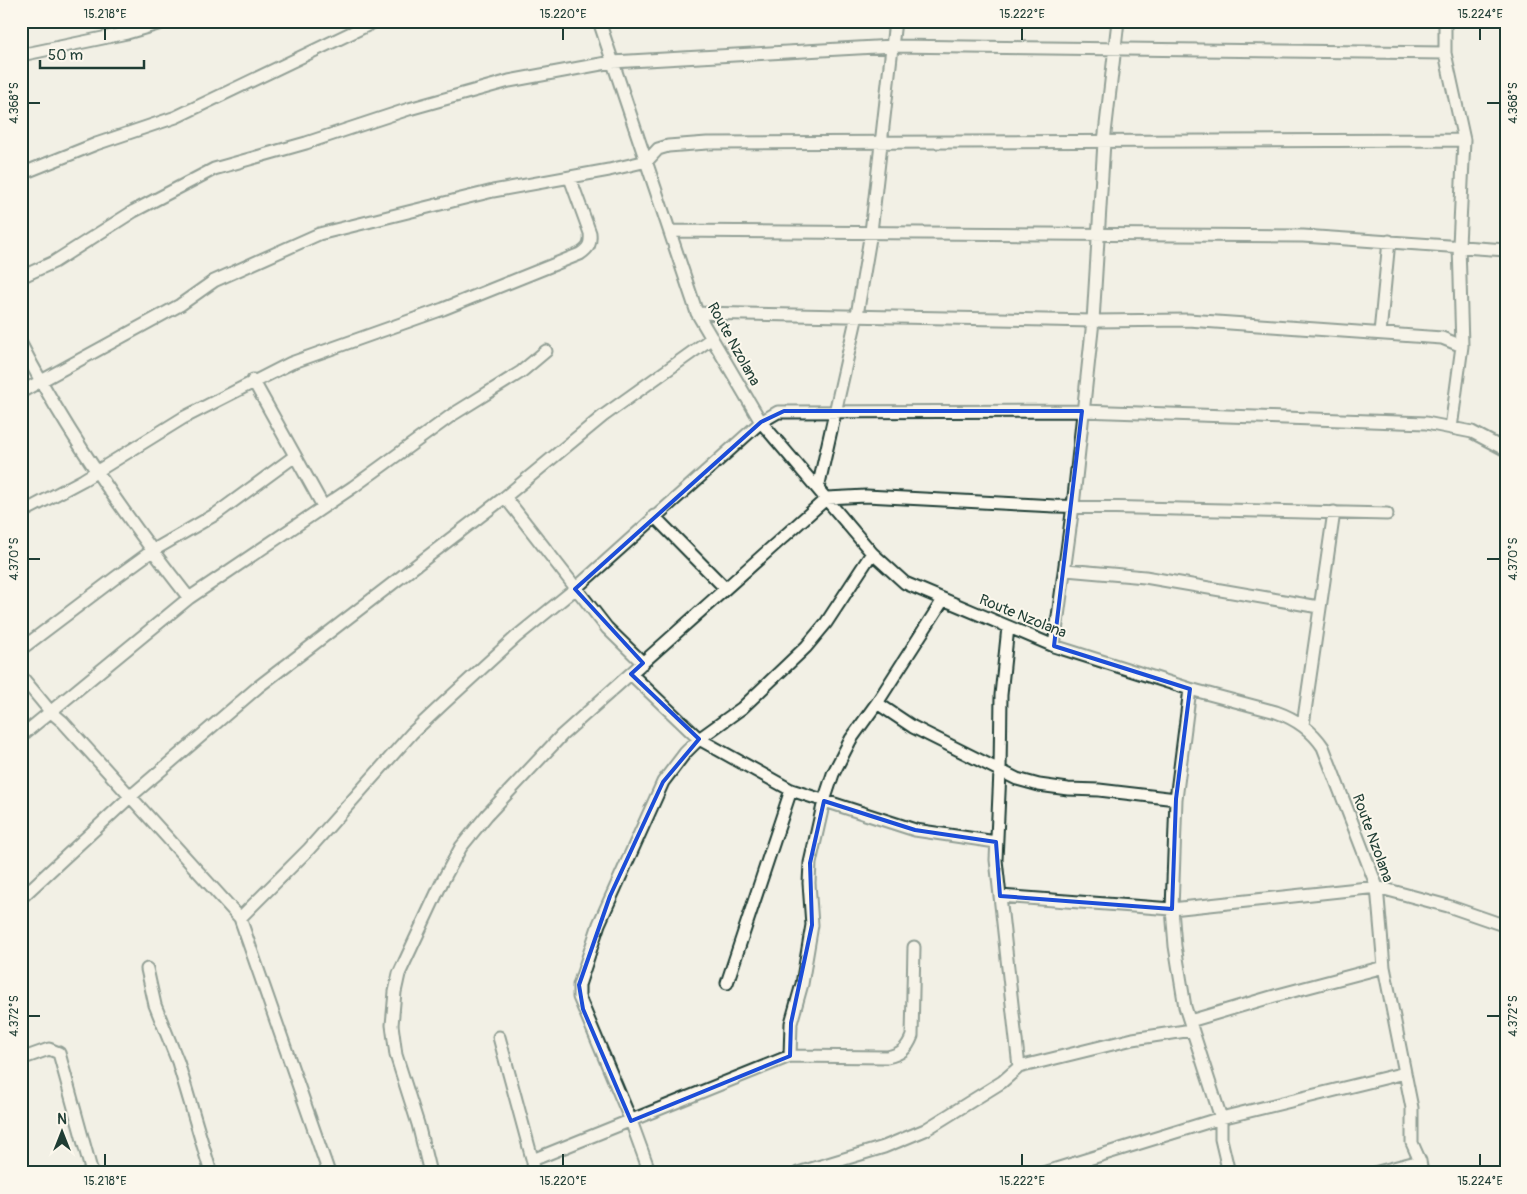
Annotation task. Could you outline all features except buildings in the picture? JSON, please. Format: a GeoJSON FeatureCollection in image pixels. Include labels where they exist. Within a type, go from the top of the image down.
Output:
{"type":"FeatureCollection","features":[{"type":"Feature","properties":{"kind":"street"},"geometry":{"type":"LineString","coordinates":[[21,55],[127,33],[168,21]]}},
{"type":"Feature","properties":{"kind":"street"},"geometry":{"type":"LineString","coordinates":[[21,174],[96,144],[176,116],[376,21]]}},
{"type":"Feature","properties":{"kind":"street","name":"Route Nzolana"},"geometry":{"type":"LineString","coordinates":[[599,21],[697,313],[761,422],[872,553],[905,583],[1054,646],[1190,689],[1276,712],[1303,725],[1314,734],[1323,747],[1377,887],[1384,967],[1412,1108],[1412,1143],[1421,1167]]}},
{"type":"Feature","properties":{"kind":"street"},"geometry":{"type":"LineString","coordinates":[[818,488],[858,315],[871,232],[895,21]]}},
{"type":"Feature","properties":{"kind":"street"},"geometry":{"type":"LineString","coordinates":[[1054,646],[1066,570],[1093,321],[1100,233],[1104,142],[1113,47],[1118,21]]}},
{"type":"Feature","properties":{"kind":"street"},"geometry":{"type":"LineString","coordinates":[[1445,21],[1445,53],[1464,140],[1459,245],[1462,346],[1451,428]]}},
{"type":"Feature","properties":{"kind":"street"},"geometry":{"type":"LineString","coordinates":[[21,277],[54,262],[134,211],[214,170],[409,109],[509,81],[612,62],[893,46],[1113,47],[1445,53]]}},
{"type":"Feature","properties":{"kind":"street"},"geometry":{"type":"LineString","coordinates":[[21,392],[180,305],[214,281],[319,234],[493,191],[570,178],[647,161],[658,149],[668,146],[707,144],[1464,140]]}},
{"type":"Feature","properties":{"kind":"street"},"geometry":{"type":"LineString","coordinates":[[21,513],[97,471],[183,418],[253,380],[291,363],[443,309],[580,254],[587,249],[591,242],[590,233],[570,178]]}},
{"type":"Feature","properties":{"kind":"street"},"geometry":{"type":"LineString","coordinates":[[671,231],[1303,236],[1459,245],[1506,250]]}},
{"type":"Feature","properties":{"kind":"street"},"geometry":{"type":"LineString","coordinates":[[1380,333],[1389,241]]}},
{"type":"Feature","properties":{"kind":"street"},"geometry":{"type":"LineString","coordinates":[[697,313],[1093,321],[1188,320],[1442,338],[1462,346]]}},
{"type":"Feature","properties":{"kind":"street"},"geometry":{"type":"LineString","coordinates":[[21,898],[131,796],[258,687],[505,497],[603,416],[712,338]]}},
{"type":"Feature","properties":{"kind":"street"},"geometry":{"type":"LineString","coordinates":[[21,344],[40,381],[97,471],[152,551],[188,598]]}},
{"type":"Feature","properties":{"kind":"street"},"geometry":{"type":"LineString","coordinates":[[21,736],[188,598],[452,415],[521,372],[546,351]]}},
{"type":"Feature","properties":{"kind":"street"},"geometry":{"type":"LineString","coordinates":[[253,380],[323,506]]}},
{"type":"Feature","properties":{"kind":"street"},"geometry":{"type":"LineString","coordinates":[[240,918],[309,849],[412,733],[516,637],[575,589],[654,516],[761,422],[778,412],[835,410],[1082,411],[1426,423],[1472,432],[1506,450]]}},
{"type":"Feature","properties":{"kind":"street"},"geometry":{"type":"LineString","coordinates":[[21,649],[77,605],[152,551],[216,514],[295,456]]}},
{"type":"Feature","properties":{"kind":"street"},"geometry":{"type":"LineString","coordinates":[[505,497],[575,589],[608,628],[643,663]]}},
{"type":"Feature","properties":{"kind":"street"},"geometry":{"type":"LineString","coordinates":[[430,1173],[418,1124],[396,1055],[393,1032],[394,992],[399,974],[442,882],[461,847],[487,815],[562,735],[631,674],[724,587],[826,498],[923,498],[1073,506],[1387,514]]}},
{"type":"Feature","properties":{"kind":"street"},"geometry":{"type":"LineString","coordinates":[[1303,725],[1334,512]]}},
{"type":"Feature","properties":{"kind":"street"},"geometry":{"type":"LineString","coordinates":[[654,516],[724,587]]}},
{"type":"Feature","properties":{"kind":"street"},"geometry":{"type":"LineString","coordinates":[[650,1173],[631,1121],[579,997],[579,985],[610,896],[663,782],[699,739],[742,708],[806,647],[826,623],[872,553]]}},
{"type":"Feature","properties":{"kind":"street"},"geometry":{"type":"LineString","coordinates":[[1066,570],[1145,577],[1319,607]]}},
{"type":"Feature","properties":{"kind":"street"},"geometry":{"type":"LineString","coordinates":[[790,1056],[791,1023],[802,984],[812,925],[809,883],[810,863],[824,801],[833,774],[851,739],[877,703],[943,600]]}},
{"type":"Feature","properties":{"kind":"street"},"geometry":{"type":"LineString","coordinates":[[1008,627],[1001,695],[1000,771],[996,842],[1000,896],[1019,1067]]}},
{"type":"Feature","properties":{"kind":"street"},"geometry":{"type":"LineString","coordinates":[[631,674],[699,739],[791,790],[914,830],[996,842]]}},
{"type":"Feature","properties":{"kind":"street"},"geometry":{"type":"LineString","coordinates":[[21,676],[50,711],[63,722],[131,796],[240,918],[329,1173]]}},
{"type":"Feature","properties":{"kind":"street"},"geometry":{"type":"LineString","coordinates":[[1190,689],[1176,799],[1172,909],[1182,989],[1191,1026],[1221,1118],[1221,1140],[1229,1173]]}},
{"type":"Feature","properties":{"kind":"street"},"geometry":{"type":"LineString","coordinates":[[877,703],[913,727],[1000,771],[1039,785],[1176,799]]}},
{"type":"Feature","properties":{"kind":"street"},"geometry":{"type":"LineString","coordinates":[[727,983],[791,790]]}},
{"type":"Feature","properties":{"kind":"street"},"geometry":{"type":"LineString","coordinates":[[1000,896],[1172,909],[1377,887],[1456,908],[1506,926]]}},
{"type":"Feature","properties":{"kind":"street"},"geometry":{"type":"LineString","coordinates":[[533,1168],[535,1159],[790,1056],[887,1057],[899,1054],[908,1047],[912,1036],[914,947]]}},
{"type":"Feature","properties":{"kind":"street"},"geometry":{"type":"LineString","coordinates":[[798,1173],[884,1147],[925,1130],[1002,1082],[1019,1067],[1117,1042],[1191,1026],[1278,995],[1384,967]]}},
{"type":"Feature","properties":{"kind":"street"},"geometry":{"type":"LineString","coordinates":[[147,969],[155,1006],[178,1062],[211,1173]]}},
{"type":"Feature","properties":{"kind":"street"},"geometry":{"type":"LineString","coordinates":[[499,1037],[533,1168]]}},
{"type":"Feature","properties":{"kind":"street"},"geometry":{"type":"LineString","coordinates":[[21,1059],[50,1049],[59,1053],[92,1173]]}},
{"type":"Feature","properties":{"kind":"street"},"geometry":{"type":"LineString","coordinates":[[1043,1173],[1221,1118],[1405,1073]]}},
{"type":"Feature","properties":{"kind":"street"},"geometry":{"type":"LineString","coordinates":[[1374,1173],[1421,1167]]}},
{"type":"Feature","properties":{"kind":"highlighted area"},"geometry":{"type":"Polygon","coordinates":[[[784,411],[1082,411],[1054,646],[1190,689],[1176,799],[1172,909],[1000,896],[996,842],[915,830],[824,801],[810,863],[812,925],[791,1023],[790,1056],[631,1121],[583,1009],[579,985],[610,896],[663,782],[699,739],[631,674],[643,663],[575,589],[761,422],[784,411]]]}}]}
